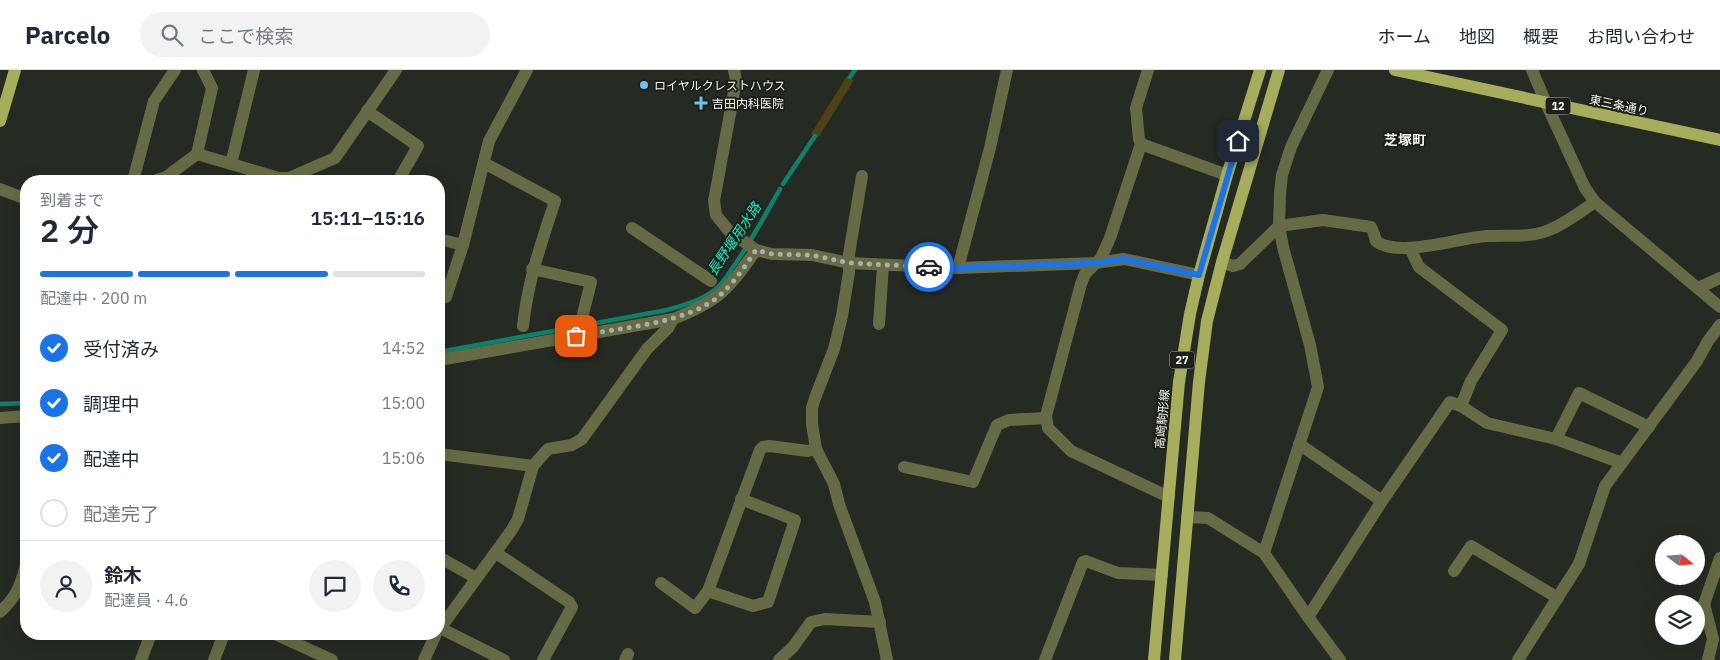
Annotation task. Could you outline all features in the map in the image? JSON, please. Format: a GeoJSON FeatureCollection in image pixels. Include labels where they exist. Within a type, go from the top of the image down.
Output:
{"type":"FeatureCollection","features":[{"type":"Feature","properties":{"kind":"main road"},"geometry":{"type":"LineString","coordinates":[[0,122],[15,70]]}},
{"type":"Feature","properties":{"kind":"main road","name":"高崎駒形線"},"geometry":{"type":"LineString","coordinates":[[1154,660],[1179,382],[1190,314],[1227,174],[1260,70]]}},
{"type":"Feature","properties":{"kind":"main road","name":"27"},"geometry":{"type":"LineString","coordinates":[[1175,660],[1204,346],[1212,300],[1279,70]]}},
{"type":"Feature","properties":{"kind":"main road","name":"東三条通り"},"geometry":{"type":"LineString","coordinates":[[1395,70],[1720,140]]}},
{"type":"Feature","properties":{"kind":"street"},"geometry":{"type":"LineString","coordinates":[[135,175],[154,101],[175,70]]}},
{"type":"Feature","properties":{"kind":"street"},"geometry":{"type":"LineString","coordinates":[[169,175],[197,154],[212,88],[203,70]]}},
{"type":"Feature","properties":{"kind":"street"},"geometry":{"type":"LineString","coordinates":[[231,164],[254,70]]}},
{"type":"Feature","properties":{"kind":"street"},"geometry":{"type":"LineString","coordinates":[[296,175],[335,158],[396,70]]}},
{"type":"Feature","properties":{"kind":"street"},"geometry":{"type":"LineString","coordinates":[[446,297],[462,245],[488,141],[527,70]]}},
{"type":"Feature","properties":{"kind":"street"},"geometry":{"type":"LineString","coordinates":[[734,70],[736,80],[714,201],[716,214],[720,222],[750,246],[772,254],[812,255],[849,263],[883,266],[958,268],[1095,263],[1124,259],[1199,275]]}},
{"type":"Feature","properties":{"kind":"street"},"geometry":{"type":"LineString","coordinates":[[958,268],[992,140],[1007,70]]}},
{"type":"Feature","properties":{"kind":"street"},"geometry":{"type":"LineString","coordinates":[[1148,70],[1136,108],[1141,144],[1110,238],[1101,258],[1085,274],[1081,284],[1046,418],[1048,428],[1071,452],[1169,497]]}},
{"type":"Feature","properties":{"kind":"street"},"geometry":{"type":"LineString","coordinates":[[1264,553],[1318,387],[1310,345],[1283,247],[1279,226],[1280,194],[1286,159],[1328,70]]}},
{"type":"Feature","properties":{"kind":"street"},"geometry":{"type":"LineString","coordinates":[[1532,70],[1584,188],[1596,202],[1720,307]]}},
{"type":"Feature","properties":{"kind":"street"},"geometry":{"type":"LineString","coordinates":[[367,111],[418,146],[401,175]]}},
{"type":"Feature","properties":{"kind":"street"},"geometry":{"type":"LineString","coordinates":[[1141,144],[1227,174]]}},
{"type":"Feature","properties":{"kind":"street"},"geometry":{"type":"LineString","coordinates":[[197,154],[264,175]]}},
{"type":"Feature","properties":{"kind":"street"},"geometry":{"type":"LineString","coordinates":[[484,163],[555,201],[532,269],[523,326]]}},
{"type":"Feature","properties":{"kind":"street"},"geometry":{"type":"LineString","coordinates":[[862,176],[838,334],[812,408],[812,424],[816,449],[834,484],[875,602],[887,660]]}},
{"type":"Feature","properties":{"kind":"street"},"geometry":{"type":"LineString","coordinates":[[0,189],[20,197]]}},
{"type":"Feature","properties":{"kind":"street"},"geometry":{"type":"LineString","coordinates":[[1222,262],[1234,266],[1240,264],[1279,226],[1323,220],[1349,223],[1370,227],[1376,241],[1383,247],[1419,248],[1488,236],[1527,236],[1550,230],[1596,202]]}},
{"type":"Feature","properties":{"kind":"street"},"geometry":{"type":"LineString","coordinates":[[632,228],[711,281]]}},
{"type":"Feature","properties":{"kind":"street"},"geometry":{"type":"LineString","coordinates":[[445,241],[462,245]]}},
{"type":"Feature","properties":{"kind":"street"},"geometry":{"type":"LineString","coordinates":[[445,359],[673,319],[694,311],[720,296],[736,278],[750,246]]}},
{"type":"Feature","properties":{"kind":"street"},"geometry":{"type":"LineString","coordinates":[[1410,248],[1420,267],[1502,330],[1471,380],[1461,406]]}},
{"type":"Feature","properties":{"kind":"street"},"geometry":{"type":"LineString","coordinates":[[878,324],[883,266]]}},
{"type":"Feature","properties":{"kind":"street"},"geometry":{"type":"LineString","coordinates":[[532,269],[591,282],[583,314]]}},
{"type":"Feature","properties":{"kind":"street"},"geometry":{"type":"LineString","coordinates":[[1698,288],[1720,278]]}},
{"type":"Feature","properties":{"kind":"street"},"geometry":{"type":"LineString","coordinates":[[445,621],[496,553],[518,518],[533,466],[548,449],[572,445],[582,438],[647,350],[668,328],[673,319]]}},
{"type":"Feature","properties":{"kind":"street"},"geometry":{"type":"LineString","coordinates":[[1518,660],[1579,564],[1605,486],[1697,361],[1720,325]]}},
{"type":"Feature","properties":{"kind":"street"},"geometry":{"type":"LineString","coordinates":[[1556,440],[1579,393],[1649,427]]}},
{"type":"Feature","properties":{"kind":"street"},"geometry":{"type":"LineString","coordinates":[[1308,617],[1382,501],[1450,402],[1461,406],[1487,423],[1556,440],[1622,463]]}},
{"type":"Feature","properties":{"kind":"street"},"geometry":{"type":"LineString","coordinates":[[0,418],[20,416]]}},
{"type":"Feature","properties":{"kind":"street"},"geometry":{"type":"LineString","coordinates":[[904,467],[973,482],[997,425],[1009,420],[1046,418]]}},
{"type":"Feature","properties":{"kind":"street"},"geometry":{"type":"LineString","coordinates":[[1299,444],[1382,501]]}},
{"type":"Feature","properties":{"kind":"street"},"geometry":{"type":"LineString","coordinates":[[662,583],[695,608],[708,591],[760,450],[764,446],[776,446],[808,452],[816,449]]}},
{"type":"Feature","properties":{"kind":"street"},"geometry":{"type":"LineString","coordinates":[[445,455],[533,466]]}},
{"type":"Feature","properties":{"kind":"street"},"geometry":{"type":"LineString","coordinates":[[708,591],[753,606],[768,602],[795,520],[741,499]]}},
{"type":"Feature","properties":{"kind":"street"},"geometry":{"type":"LineString","coordinates":[[1187,517],[1208,518],[1264,553],[1340,660]]}},
{"type":"Feature","properties":{"kind":"street"},"geometry":{"type":"LineString","coordinates":[[1454,571],[1471,546],[1558,598]]}},
{"type":"Feature","properties":{"kind":"street"},"geometry":{"type":"LineString","coordinates":[[496,553],[569,602],[572,607],[543,660]]}},
{"type":"Feature","properties":{"kind":"street"},"geometry":{"type":"LineString","coordinates":[[1708,660],[1714,639],[1704,604],[1720,558]]}},
{"type":"Feature","properties":{"kind":"street"},"geometry":{"type":"LineString","coordinates":[[445,560],[476,578]]}},
{"type":"Feature","properties":{"kind":"street"},"geometry":{"type":"LineString","coordinates":[[1045,660],[1083,562],[1092,562],[1109,570],[1126,574],[1162,575]]}},
{"type":"Feature","properties":{"kind":"street"},"geometry":{"type":"LineString","coordinates":[[0,612],[14,599],[20,585]]}},
{"type":"Feature","properties":{"kind":"street"},"geometry":{"type":"LineString","coordinates":[[779,660],[793,647],[811,622],[816,620],[880,622]]}},
{"type":"Feature","properties":{"kind":"street"},"geometry":{"type":"LineString","coordinates":[[445,634],[504,660]]}},
{"type":"Feature","properties":{"kind":"street"},"geometry":{"type":"LineString","coordinates":[[141,660],[149,640]]}},
{"type":"Feature","properties":{"kind":"street"},"geometry":{"type":"LineString","coordinates":[[214,660],[222,640]]}},
{"type":"Feature","properties":{"kind":"street"},"geometry":{"type":"LineString","coordinates":[[287,640],[332,660]]}},
{"type":"Feature","properties":{"kind":"street"},"geometry":{"type":"LineString","coordinates":[[424,660],[434,640]]}},
{"type":"Feature","properties":{"kind":"shaded area"},"geometry":{"type":"Polygon","coordinates":[[[847,76],[854,80],[818,138],[811,134],[847,76]]]}},
{"type":"Feature","properties":{"kind":"waterway","name":"長野堰用水路"},"geometry":{"type":"LineString","coordinates":[[850,77],[855,70]]}},
{"type":"Feature","properties":{"kind":"waterway","name":"長野堰用水路"},"geometry":{"type":"LineString","coordinates":[[783,184],[815,136]]}},
{"type":"Feature","properties":{"kind":"waterway","name":"長野堰用水路"},"geometry":{"type":"LineString","coordinates":[[445,351],[667,310],[700,299],[712,292],[725,279],[748,245],[780,189]]}},
{"type":"Feature","properties":{"kind":"waterway","name":"長野堰用水路"},"geometry":{"type":"LineString","coordinates":[[0,404],[20,403]]}},
{"type":"Feature","properties":{"kind":"way so far"},"geometry":{"type":"LineString","coordinates":[[576,336],[673,319],[694,311],[720,296],[729,287],[756,250],[772,254],[812,255],[849,263],[929,267]]}},
{"type":"Feature","properties":{"kind":"place","name":"ロイヤルクレストハウス"},"geometry":{"type":"Point","coordinates":[644,85]}},
{"type":"Feature","properties":{"kind":"place","name":"吉田内科医院"},"geometry":{"type":"Point","coordinates":[701,103]}},
{"type":"Feature","properties":{"kind":"district","name":"芝塚町"},"geometry":{"type":"Point","coordinates":[1405,140]}},
{"type":"Feature","properties":{"kind":"route"},"geometry":{"type":"LineString","coordinates":[[929,267],[958,268],[1095,263],[1124,259],[1199,275],[1238,141]]}}]}
